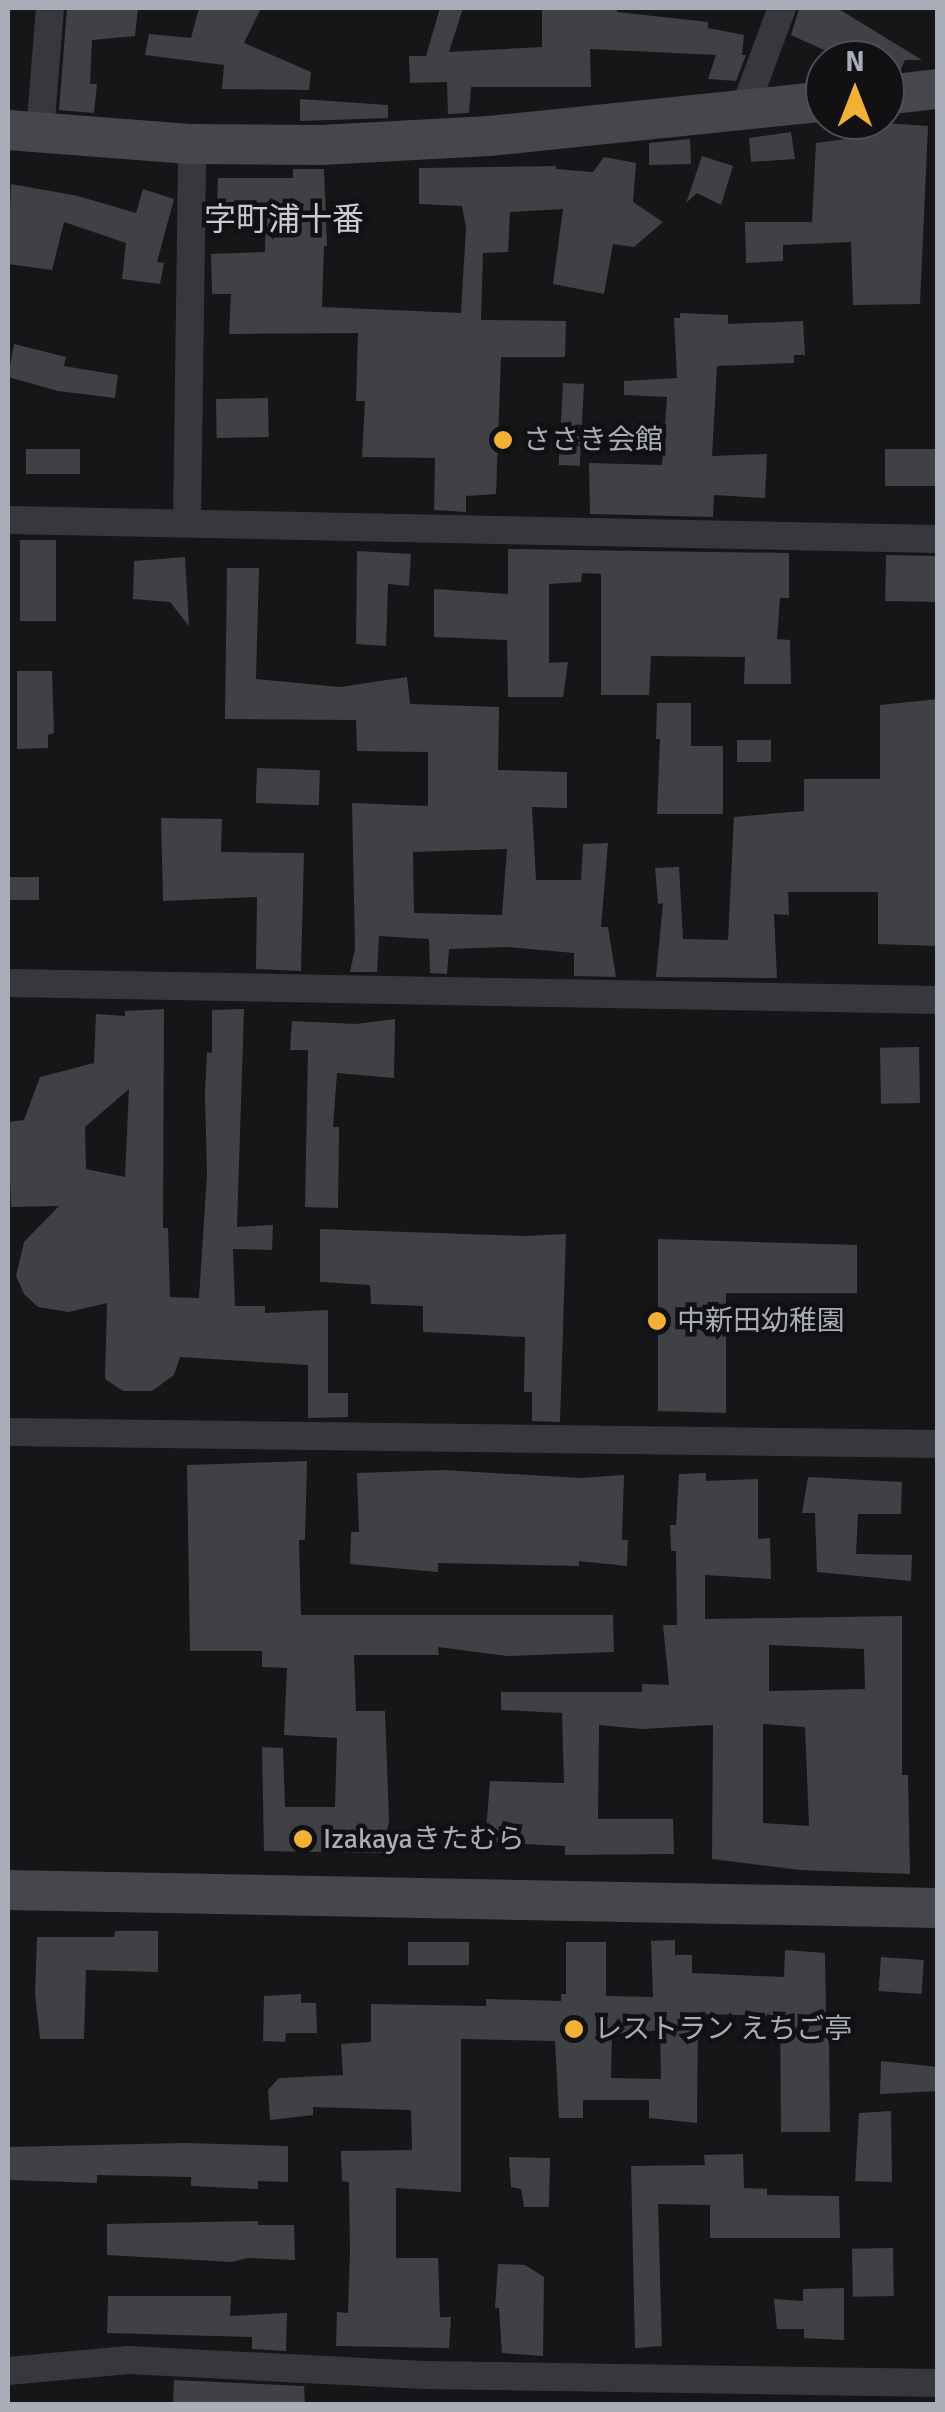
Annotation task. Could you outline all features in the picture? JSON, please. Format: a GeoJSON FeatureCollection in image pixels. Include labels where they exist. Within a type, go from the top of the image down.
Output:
{"type":"FeatureCollection","features":[{"type":"Feature","properties":{"kind":"street"},"geometry":{"type":"LineString","coordinates":[[50,8],[24,130],[192,144],[321,145],[489,136],[805,103]]}},
{"type":"Feature","properties":{"kind":"street"},"geometry":{"type":"LineString","coordinates":[[744,110],[782,8]]}},
{"type":"Feature","properties":{"kind":"street"},"geometry":{"type":"LineString","coordinates":[[905,93],[938,89]]}},
{"type":"Feature","properties":{"kind":"street"},"geometry":{"type":"LineString","coordinates":[[187,523],[192,144]]}},
{"type":"Feature","properties":{"kind":"street"},"geometry":{"type":"LineString","coordinates":[[8,520],[938,539]]}},
{"type":"Feature","properties":{"kind":"street"},"geometry":{"type":"LineString","coordinates":[[8,983],[938,1000]]}},
{"type":"Feature","properties":{"kind":"street"},"geometry":{"type":"LineString","coordinates":[[8,1432],[938,1444]]}},
{"type":"Feature","properties":{"kind":"street"},"geometry":{"type":"LineString","coordinates":[[8,1890],[938,1908]]}},
{"type":"Feature","properties":{"kind":"street"},"geometry":{"type":"LineString","coordinates":[[8,2371],[128,2360],[423,2375],[938,2382]]}},
{"type":"Feature","properties":{"kind":"building"},"geometry":{"type":"Polygon","coordinates":[[[67,8],[138,8],[135,36],[92,40],[90,84],[97,84],[94,113],[59,110],[67,8]]]}},
{"type":"Feature","properties":{"kind":"building"},"geometry":{"type":"Polygon","coordinates":[[[199,8],[261,8],[244,43],[311,72],[309,90],[222,89],[224,65],[145,55],[149,34],[191,38],[199,8]]]}},
{"type":"Feature","properties":{"kind":"building"},"geometry":{"type":"Polygon","coordinates":[[[440,8],[463,8],[449,52],[542,47],[542,8],[617,8],[617,12],[708,22],[708,28],[744,35],[742,55],[746,55],[736,81],[708,79],[716,55],[590,49],[591,87],[471,87],[469,113],[448,114],[447,82],[410,83],[409,56],[426,56],[440,8]]]}},
{"type":"Feature","properties":{"kind":"building"},"geometry":{"type":"Polygon","coordinates":[[[837,8],[889,40],[805,41],[791,35],[799,9],[837,8]]]}},
{"type":"Feature","properties":{"kind":"building"},"geometry":{"type":"Polygon","coordinates":[[[905,50],[922,60],[905,60],[905,50]]]}},
{"type":"Feature","properties":{"kind":"building"},"geometry":{"type":"Polygon","coordinates":[[[300,99],[388,105],[388,118],[300,121],[300,99]]]}},
{"type":"Feature","properties":{"kind":"building"},"geometry":{"type":"Polygon","coordinates":[[[905,124],[928,126],[920,304],[853,305],[851,242],[783,245],[783,261],[746,263],[745,222],[812,222],[816,143],[905,140],[905,124]]]}},
{"type":"Feature","properties":{"kind":"building"},"geometry":{"type":"Polygon","coordinates":[[[791,132],[795,159],[751,162],[749,138],[791,132]]]}},
{"type":"Feature","properties":{"kind":"building"},"geometry":{"type":"Polygon","coordinates":[[[690,139],[691,164],[649,165],[649,143],[690,139]]]}},
{"type":"Feature","properties":{"kind":"building"},"geometry":{"type":"Polygon","coordinates":[[[702,156],[733,166],[721,205],[697,193],[686,203],[702,156]]]}},
{"type":"Feature","properties":{"kind":"building"},"geometry":{"type":"Polygon","coordinates":[[[604,157],[636,163],[633,202],[663,222],[634,247],[613,244],[604,294],[553,284],[563,209],[510,212],[508,252],[483,253],[481,320],[566,321],[565,357],[501,357],[496,494],[466,496],[466,512],[434,510],[435,458],[362,457],[365,401],[356,401],[358,333],[229,334],[231,294],[212,294],[211,254],[265,252],[266,210],[217,209],[218,178],[293,178],[293,169],[324,169],[327,246],[322,307],[461,313],[466,228],[462,206],[419,204],[419,168],[556,166],[593,172],[604,157]]]}},
{"type":"Feature","properties":{"kind":"building"},"geometry":{"type":"Polygon","coordinates":[[[11,184],[78,196],[136,213],[143,189],[174,199],[157,262],[164,263],[160,284],[122,279],[126,243],[64,222],[52,270],[8,264],[11,184]]]}},
{"type":"Feature","properties":{"kind":"building"},"geometry":{"type":"Polygon","coordinates":[[[680,313],[728,315],[728,324],[803,321],[805,355],[794,355],[794,363],[717,366],[712,456],[767,454],[765,498],[714,495],[713,517],[590,514],[589,463],[662,465],[667,397],[624,395],[624,381],[677,378],[674,318],[680,318],[680,313]]]}},
{"type":"Feature","properties":{"kind":"building"},"geometry":{"type":"Polygon","coordinates":[[[14,344],[66,357],[64,366],[118,375],[115,398],[58,391],[8,377],[14,344]]]}},
{"type":"Feature","properties":{"kind":"building"},"geometry":{"type":"Polygon","coordinates":[[[563,383],[584,384],[580,466],[559,465],[563,383]]]}},
{"type":"Feature","properties":{"kind":"building"},"geometry":{"type":"Polygon","coordinates":[[[268,398],[269,437],[217,438],[216,399],[268,398]]]}},
{"type":"Feature","properties":{"kind":"building"},"geometry":{"type":"Polygon","coordinates":[[[26,449],[80,449],[80,474],[26,474],[26,449]]]}},
{"type":"Feature","properties":{"kind":"building"},"geometry":{"type":"Polygon","coordinates":[[[885,449],[938,449],[938,486],[885,486],[885,449]]]}},
{"type":"Feature","properties":{"kind":"building"},"geometry":{"type":"Polygon","coordinates":[[[20,540],[56,540],[56,621],[20,621],[20,540]]]}},
{"type":"Feature","properties":{"kind":"building"},"geometry":{"type":"Polygon","coordinates":[[[508,549],[789,553],[789,598],[780,598],[777,639],[790,640],[791,684],[744,684],[745,657],[651,656],[649,695],[601,695],[601,574],[582,573],[581,582],[549,584],[549,663],[568,662],[563,697],[508,697],[507,640],[434,637],[434,589],[508,594],[508,549]]]}},
{"type":"Feature","properties":{"kind":"building"},"geometry":{"type":"Polygon","coordinates":[[[357,551],[411,554],[409,586],[388,584],[386,646],[356,644],[357,551]]]}},
{"type":"Feature","properties":{"kind":"building"},"geometry":{"type":"Polygon","coordinates":[[[886,555],[938,556],[937,602],[885,601],[886,555]]]}},
{"type":"Feature","properties":{"kind":"building"},"geometry":{"type":"Polygon","coordinates":[[[185,557],[189,626],[170,602],[133,599],[134,561],[185,557]]]}},
{"type":"Feature","properties":{"kind":"building"},"geometry":{"type":"Polygon","coordinates":[[[227,568],[259,568],[256,679],[340,687],[407,677],[410,704],[499,707],[498,770],[567,772],[567,808],[532,807],[536,880],[581,880],[583,844],[608,843],[601,927],[608,927],[616,977],[574,976],[574,953],[507,947],[449,949],[447,974],[430,973],[429,939],[379,936],[377,972],[350,972],[355,949],[352,803],[428,806],[428,752],[357,751],[356,720],[225,719],[227,568]],[[507,849],[413,852],[414,913],[502,915],[507,849]]]}},
{"type":"Feature","properties":{"kind":"building"},"geometry":{"type":"Polygon","coordinates":[[[17,671],[52,671],[54,733],[48,735],[48,748],[17,749],[17,671]]]}},
{"type":"Feature","properties":{"kind":"building"},"geometry":{"type":"Polygon","coordinates":[[[938,699],[938,946],[878,944],[878,892],[788,892],[789,915],[774,914],[777,978],[656,977],[663,903],[658,904],[655,868],[679,867],[683,939],[728,940],[734,817],[804,811],[804,779],[880,779],[880,705],[938,699]]]}},
{"type":"Feature","properties":{"kind":"building"},"geometry":{"type":"Polygon","coordinates":[[[657,703],[691,703],[691,746],[723,746],[723,814],[657,814],[657,703]]]}},
{"type":"Feature","properties":{"kind":"building"},"geometry":{"type":"Polygon","coordinates":[[[737,740],[771,740],[771,762],[737,762],[737,740]]]}},
{"type":"Feature","properties":{"kind":"building"},"geometry":{"type":"Polygon","coordinates":[[[257,768],[320,770],[319,805],[256,803],[257,768]]]}},
{"type":"Feature","properties":{"kind":"building"},"geometry":{"type":"Polygon","coordinates":[[[161,818],[222,819],[221,852],[304,853],[301,971],[256,969],[257,897],[163,901],[161,818]]]}},
{"type":"Feature","properties":{"kind":"building"},"geometry":{"type":"Polygon","coordinates":[[[8,877],[39,877],[39,900],[8,900],[8,877]]]}},
{"type":"Feature","properties":{"kind":"building"},"geometry":{"type":"Polygon","coordinates":[[[164,1009],[163,1228],[168,1228],[170,1297],[199,1298],[207,1175],[205,1093],[207,1052],[212,1053],[212,1010],[244,1009],[237,1227],[273,1225],[272,1250],[233,1249],[235,1306],[265,1306],[265,1313],[328,1310],[328,1393],[348,1393],[348,1417],[308,1418],[308,1365],[180,1357],[174,1375],[152,1391],[123,1391],[105,1379],[107,1303],[69,1312],[38,1307],[24,1294],[16,1276],[24,1242],[59,1206],[11,1207],[8,1122],[24,1120],[40,1077],[94,1063],[96,1014],[125,1016],[125,1011],[164,1009]],[[129,1089],[85,1127],[86,1169],[125,1177],[129,1089]]]}},
{"type":"Feature","properties":{"kind":"building"},"geometry":{"type":"Polygon","coordinates":[[[395,1019],[394,1078],[337,1073],[333,1127],[339,1127],[338,1208],[305,1207],[308,1050],[290,1050],[292,1021],[356,1024],[395,1019]]]}},
{"type":"Feature","properties":{"kind":"building"},"geometry":{"type":"Polygon","coordinates":[[[919,1047],[920,1103],[881,1104],[880,1048],[919,1047]]]}},
{"type":"Feature","properties":{"kind":"building"},"geometry":{"type":"Polygon","coordinates":[[[320,1229],[566,1234],[560,1422],[532,1421],[532,1392],[524,1392],[525,1337],[423,1332],[423,1306],[371,1304],[370,1285],[320,1282],[320,1229]]]}},
{"type":"Feature","properties":{"kind":"building"},"geometry":{"type":"Polygon","coordinates":[[[658,1239],[857,1245],[857,1293],[726,1293],[726,1413],[658,1411],[658,1239]]]}},
{"type":"Feature","properties":{"kind":"building"},"geometry":{"type":"Polygon","coordinates":[[[307,1461],[305,1540],[299,1540],[301,1615],[613,1615],[614,1652],[507,1656],[438,1647],[439,1655],[354,1655],[356,1711],[385,1711],[389,1821],[383,1853],[264,1851],[262,1747],[283,1748],[285,1807],[335,1807],[337,1738],[284,1735],[287,1668],[262,1667],[262,1651],[190,1651],[187,1465],[307,1461]]]}},
{"type":"Feature","properties":{"kind":"building"},"geometry":{"type":"Polygon","coordinates":[[[443,1470],[581,1478],[624,1475],[622,1540],[628,1540],[627,1566],[579,1561],[579,1566],[438,1563],[438,1572],[350,1564],[351,1532],[359,1532],[357,1473],[443,1470]]]}},
{"type":"Feature","properties":{"kind":"building"},"geometry":{"type":"Polygon","coordinates":[[[706,1473],[706,1481],[758,1479],[758,1539],[770,1538],[771,1579],[705,1575],[705,1619],[902,1616],[902,1775],[908,1775],[910,1874],[800,1870],[712,1859],[713,1725],[642,1729],[599,1725],[598,1819],[673,1819],[674,1854],[565,1855],[565,1846],[485,1842],[490,1781],[564,1783],[562,1713],[501,1710],[501,1692],[642,1692],[642,1684],[669,1685],[663,1625],[677,1625],[676,1551],[671,1551],[670,1525],[676,1525],[679,1474],[706,1473]],[[769,1645],[769,1691],[865,1689],[864,1649],[769,1645]],[[763,1724],[763,1823],[809,1826],[805,1727],[763,1724]]]}},
{"type":"Feature","properties":{"kind":"building"},"geometry":{"type":"Polygon","coordinates":[[[808,1477],[902,1482],[901,1514],[858,1514],[856,1554],[912,1555],[911,1581],[817,1572],[815,1513],[802,1513],[808,1477]]]}},
{"type":"Feature","properties":{"kind":"building"},"geometry":{"type":"Polygon","coordinates":[[[115,1931],[158,1931],[158,1972],[86,1970],[84,2039],[40,2039],[35,1994],[37,1937],[114,1937],[115,1931]]]}},
{"type":"Feature","properties":{"kind":"building"},"geometry":{"type":"Polygon","coordinates":[[[675,1940],[675,1955],[692,1955],[692,1973],[784,1977],[785,1950],[825,1953],[826,2014],[837,2018],[838,2040],[829,2040],[830,2132],[781,2132],[780,2016],[698,2014],[697,2123],[649,2118],[649,2100],[583,2100],[583,2118],[559,2118],[555,2041],[461,2039],[461,2192],[396,2188],[396,2258],[438,2258],[440,2317],[451,2317],[449,2348],[336,2346],[337,2312],[348,2313],[350,2252],[349,2182],[342,2181],[341,2151],[412,2150],[411,2110],[313,2107],[313,2115],[270,2120],[268,2090],[279,2078],[343,2075],[341,2044],[371,2042],[371,2004],[486,2006],[486,1999],[561,2001],[561,1994],[566,1994],[566,1942],[606,1942],[606,1996],[653,1997],[651,1941],[675,1940]],[[660,2030],[612,2035],[611,2078],[661,2079],[660,2030]]]}},
{"type":"Feature","properties":{"kind":"building"},"geometry":{"type":"Polygon","coordinates":[[[408,1942],[469,1942],[469,1965],[408,1965],[408,1942]]]}},
{"type":"Feature","properties":{"kind":"building"},"geometry":{"type":"Polygon","coordinates":[[[881,1957],[924,1960],[922,1994],[879,1991],[881,1957]]]}},
{"type":"Feature","properties":{"kind":"building"},"geometry":{"type":"Polygon","coordinates":[[[301,1994],[301,2003],[316,2003],[317,2033],[286,2033],[285,2042],[263,2041],[264,1996],[301,1994]]]}},
{"type":"Feature","properties":{"kind":"building"},"geometry":{"type":"Polygon","coordinates":[[[881,2061],[938,2067],[938,2091],[880,2094],[881,2061]]]}},
{"type":"Feature","properties":{"kind":"building"},"geometry":{"type":"Polygon","coordinates":[[[891,2111],[892,2182],[855,2181],[859,2113],[891,2111]]]}},
{"type":"Feature","properties":{"kind":"building"},"geometry":{"type":"Polygon","coordinates":[[[185,2143],[288,2146],[288,2182],[258,2181],[258,2189],[191,2186],[191,2177],[97,2175],[97,2183],[8,2180],[8,2147],[185,2143]]]}},
{"type":"Feature","properties":{"kind":"building"},"geometry":{"type":"Polygon","coordinates":[[[743,2154],[744,2188],[767,2189],[767,2195],[839,2196],[840,2238],[710,2238],[710,2205],[658,2204],[662,2346],[635,2348],[631,2166],[705,2165],[704,2155],[743,2154]]]}},
{"type":"Feature","properties":{"kind":"building"},"geometry":{"type":"Polygon","coordinates":[[[509,2157],[550,2158],[549,2207],[524,2207],[521,2189],[511,2187],[509,2157]]]}},
{"type":"Feature","properties":{"kind":"building"},"geometry":{"type":"Polygon","coordinates":[[[258,2221],[258,2225],[294,2225],[295,2260],[247,2258],[232,2262],[107,2255],[107,2224],[258,2221]]]}},
{"type":"Feature","properties":{"kind":"building"},"geometry":{"type":"Polygon","coordinates":[[[893,2248],[894,2296],[853,2297],[852,2249],[893,2248]]]}},
{"type":"Feature","properties":{"kind":"building"},"geometry":{"type":"Polygon","coordinates":[[[498,2264],[525,2265],[544,2277],[543,2356],[502,2353],[499,2308],[495,2308],[498,2264]]]}},
{"type":"Feature","properties":{"kind":"building"},"geometry":{"type":"Polygon","coordinates":[[[844,2288],[844,2340],[804,2338],[804,2329],[777,2329],[774,2299],[803,2301],[803,2289],[844,2288]]]}},
{"type":"Feature","properties":{"kind":"building"},"geometry":{"type":"Polygon","coordinates":[[[108,2296],[231,2296],[230,2316],[287,2313],[286,2351],[252,2349],[252,2337],[107,2333],[108,2296]]]}},
{"type":"Feature","properties":{"kind":"building"},"geometry":{"type":"Polygon","coordinates":[[[174,2380],[304,2386],[305,2404],[173,2404],[174,2380]]]}},
{"type":"Feature","properties":{"kind":"place","name":"ささき会館"},"geometry":{"type":"Point","coordinates":[503,440]}},
{"type":"Feature","properties":{"kind":"place","name":"中新田幼稚園"},"geometry":{"type":"Point","coordinates":[657,1321]}},
{"type":"Feature","properties":{"kind":"place","name":"Izakayaきたむら"},"geometry":{"type":"Point","coordinates":[303,1839]}},
{"type":"Feature","properties":{"kind":"place","name":"レストラン えちご亭"},"geometry":{"type":"Point","coordinates":[574,2029]}},
{"type":"Feature","properties":{"kind":"district","name":"字町浦十番"},"geometry":{"type":"Point","coordinates":[284,220]}}]}
